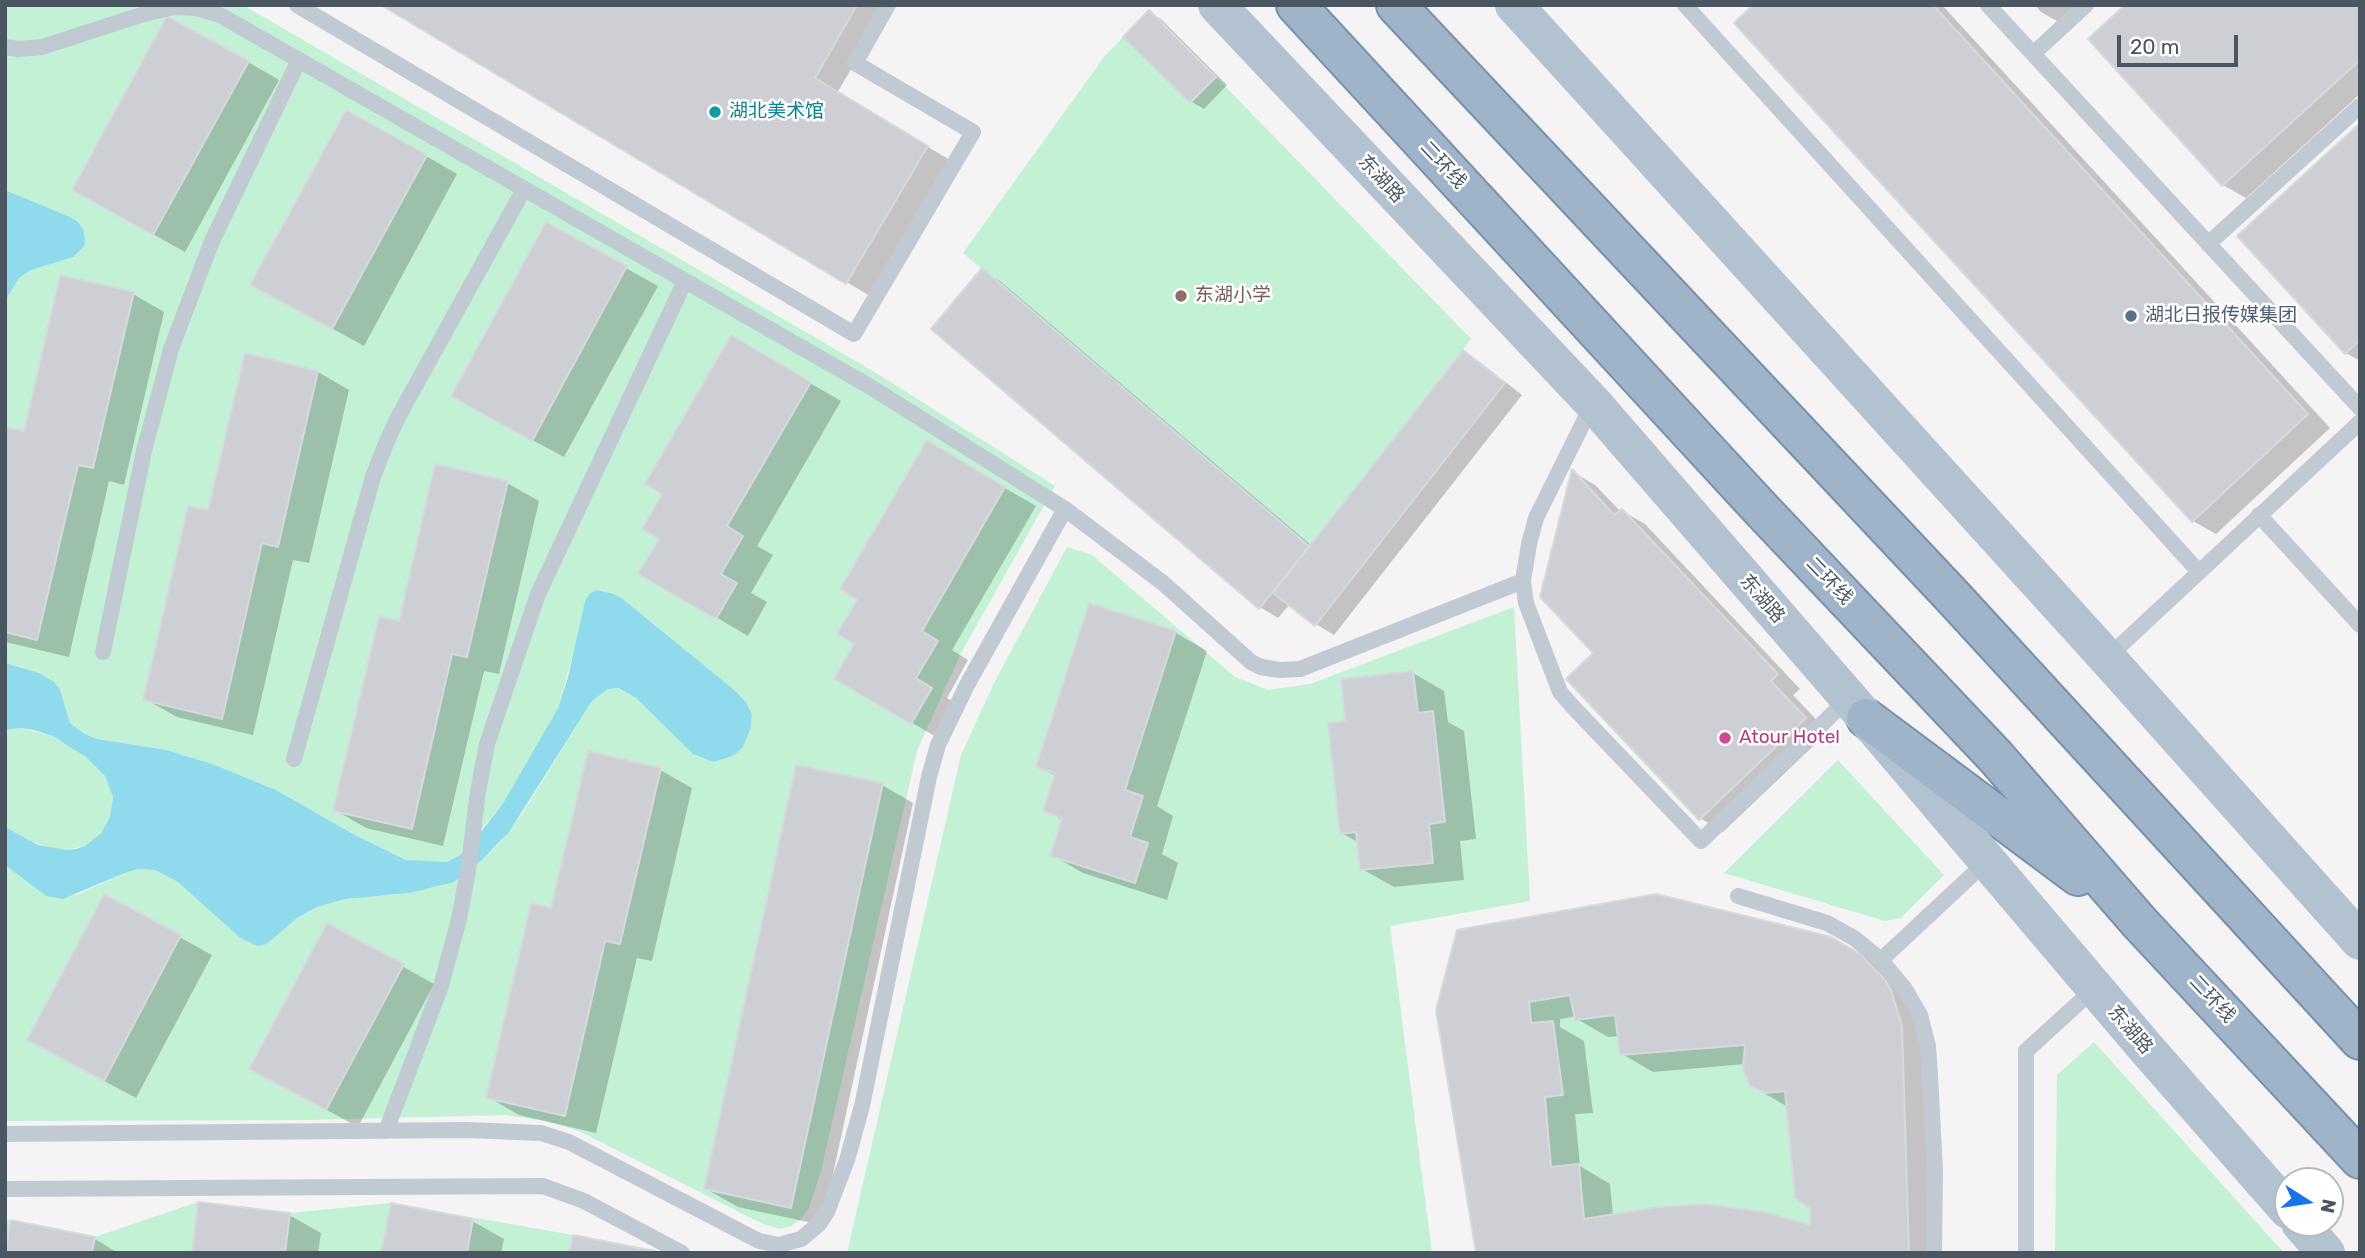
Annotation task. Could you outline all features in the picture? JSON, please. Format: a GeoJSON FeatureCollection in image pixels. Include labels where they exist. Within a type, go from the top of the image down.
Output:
{"type":"FeatureCollection","features":[{"type":"Feature","properties":{"kind":"highway","name":"二环线"},"geometry":{"type":"LineString","coordinates":[[1296,5],[1759,507],[1995,756],[2139,922],[2360,1158]]}},
{"type":"Feature","properties":{"kind":"highway"},"geometry":{"type":"LineString","coordinates":[[1396,5],[1934,576],[2360,1040]]}},
{"type":"Feature","properties":{"kind":"highway"},"geometry":{"type":"LineString","coordinates":[[1857,708],[2139,922]]}},
{"type":"Feature","properties":{"kind":"main road","name":"东湖路"},"geometry":{"type":"LineString","coordinates":[[1217,5],[1592,403],[2274,1194]]}},
{"type":"Feature","properties":{"kind":"main road"},"geometry":{"type":"LineString","coordinates":[[1514,5],[2360,941]]}},
{"type":"Feature","properties":{"kind":"main road"},"geometry":{"type":"LineString","coordinates":[[2312,1237],[2326,1253]]}},
{"type":"Feature","properties":{"kind":"lane"},"geometry":{"type":"LineString","coordinates":[[297,5],[854,334],[973,132],[855,63],[888,5]]}},
{"type":"Feature","properties":{"kind":"lane"},"geometry":{"type":"LineString","coordinates":[[1685,5],[2199,572]]}},
{"type":"Feature","properties":{"kind":"lane"},"geometry":{"type":"LineString","coordinates":[[1988,5],[2360,408]]}},
{"type":"Feature","properties":{"kind":"lane"},"geometry":{"type":"LineString","coordinates":[[2033,54],[2086,5]]}},
{"type":"Feature","properties":{"kind":"lane"},"geometry":{"type":"LineString","coordinates":[[5,47],[43,47],[162,9],[196,8],[220,15],[869,386],[1065,509],[1163,583],[1251,662],[1261,667],[1300,669],[1523,582]]}},
{"type":"Feature","properties":{"kind":"lane"},"geometry":{"type":"LineString","coordinates":[[103,652],[144,452],[171,349],[212,241],[299,60]]}},
{"type":"Feature","properties":{"kind":"lane"},"geometry":{"type":"LineString","coordinates":[[2208,244],[2360,106]]}},
{"type":"Feature","properties":{"kind":"lane"},"geometry":{"type":"LineString","coordinates":[[295,759],[373,477],[385,446],[397,419],[524,189]]}},
{"type":"Feature","properties":{"kind":"lane"},"geometry":{"type":"LineString","coordinates":[[386,1130],[441,986],[459,919],[487,744],[538,594],[685,281]]}},
{"type":"Feature","properties":{"kind":"lane"},"geometry":{"type":"LineString","coordinates":[[1592,403],[1535,518],[1523,582],[1526,603],[1560,692],[1700,841],[1857,708]]}},
{"type":"Feature","properties":{"kind":"lane"},"geometry":{"type":"LineString","coordinates":[[2106,658],[2360,422]]}},
{"type":"Feature","properties":{"kind":"lane"},"geometry":{"type":"LineString","coordinates":[[5,1134],[386,1130],[500,1130],[541,1133],[569,1142],[759,1241],[779,1245],[801,1239],[823,1218],[836,1191],[862,1106],[929,777],[938,745],[961,696],[1065,509]]}},
{"type":"Feature","properties":{"kind":"lane"},"geometry":{"type":"LineString","coordinates":[[2259,515],[2360,625]]}},
{"type":"Feature","properties":{"kind":"lane"},"geometry":{"type":"LineString","coordinates":[[1881,960],[1987,861]]}},
{"type":"Feature","properties":{"kind":"lane"},"geometry":{"type":"LineString","coordinates":[[1738,896],[1827,923],[1854,938],[1881,960],[1905,989],[1920,1015],[1928,1046],[1935,1170],[1934,1253]]}},
{"type":"Feature","properties":{"kind":"lane"},"geometry":{"type":"LineString","coordinates":[[2026,1253],[2026,1051],[2095,988]]}},
{"type":"Feature","properties":{"kind":"lane"},"geometry":{"type":"LineString","coordinates":[[5,1189],[543,1186],[584,1201],[682,1253]]}},
{"type":"Feature","properties":{"kind":"green space"},"geometry":{"type":"Polygon","coordinates":[[[5,5],[243,5],[876,373],[1055,486],[961,653],[917,751],[821,1171],[809,1208],[801,1219],[791,1226],[780,1229],[763,1224],[579,1131],[546,1121],[505,1115],[308,1120],[5,1121],[5,865],[46,896],[77,895],[122,874],[138,869],[155,870],[178,882],[240,938],[258,945],[267,944],[297,918],[317,907],[345,899],[409,893],[468,871],[496,847],[520,817],[592,701],[608,689],[617,688],[636,698],[693,754],[713,762],[751,727],[752,714],[746,702],[654,624],[614,594],[597,590],[590,593],[558,708],[502,805],[460,855],[447,862],[426,863],[406,860],[355,835],[276,790],[215,765],[167,750],[97,739],[85,734],[70,723],[63,700],[39,673],[5,663],[5,301],[19,278],[48,264],[85,239],[84,231],[78,222],[5,190],[5,5]]]}},
{"type":"Feature","properties":{"kind":"green space"},"geometry":{"type":"Polygon","coordinates":[[[1123,37],[1190,103],[1216,77],[1471,339],[1309,546],[963,253],[1104,57],[1123,37]]]}},
{"type":"Feature","properties":{"kind":"green space"},"geometry":{"type":"Polygon","coordinates":[[[1067,547],[1092,555],[1235,677],[1268,690],[1310,684],[1514,607],[1530,901],[1390,926],[1432,1253],[847,1253],[961,755],[994,683],[1067,547]]]}},
{"type":"Feature","properties":{"kind":"green space"},"geometry":{"type":"Polygon","coordinates":[[[21,728],[55,737],[86,757],[105,776],[113,797],[110,817],[101,833],[85,846],[66,850],[50,848],[23,839],[5,827],[5,730],[21,728]]]}},
{"type":"Feature","properties":{"kind":"green space"},"geometry":{"type":"Polygon","coordinates":[[[1838,760],[1944,875],[1901,918],[1885,921],[1724,873],[1838,760]]]}},
{"type":"Feature","properties":{"kind":"green space"},"geometry":{"type":"Polygon","coordinates":[[[1570,995],[1575,1020],[1615,1015],[1745,1045],[1743,1069],[1750,1086],[1765,1093],[1785,1091],[1795,1198],[1810,1209],[1810,1225],[1765,1212],[1706,1204],[1659,1207],[1584,1219],[1579,1164],[1551,1167],[1545,1097],[1563,1095],[1553,1021],[1531,1023],[1529,1002],[1570,995]]]}},
{"type":"Feature","properties":{"kind":"green space"},"geometry":{"type":"Polygon","coordinates":[[[2094,1042],[2284,1253],[2055,1253],[2057,1075],[2094,1042]]]}},
{"type":"Feature","properties":{"kind":"green space"},"geometry":{"type":"Polygon","coordinates":[[[198,1202],[290,1213],[391,1203],[573,1235],[657,1253],[5,1253],[5,1219],[95,1237],[198,1202]]]}},
{"type":"Feature","properties":{"kind":"water"},"geometry":{"type":"Polygon","coordinates":[[[5,190],[70,217],[78,222],[84,231],[85,239],[84,246],[73,257],[31,270],[19,278],[5,301],[5,190]]]}},
{"type":"Feature","properties":{"kind":"water"},"geometry":{"type":"Polygon","coordinates":[[[597,590],[614,594],[624,600],[746,702],[752,714],[751,727],[743,747],[733,756],[713,762],[693,754],[636,698],[618,688],[608,689],[592,701],[509,832],[482,860],[454,882],[409,893],[345,899],[317,907],[297,918],[267,944],[258,946],[240,938],[178,882],[155,870],[138,869],[122,874],[63,899],[46,896],[5,865],[5,827],[38,845],[76,849],[85,846],[101,833],[110,817],[113,797],[105,776],[86,757],[55,737],[21,728],[5,730],[5,663],[39,673],[54,682],[60,690],[70,723],[85,734],[97,739],[167,750],[215,765],[276,790],[355,835],[406,860],[447,862],[460,855],[472,843],[502,805],[558,708],[568,677],[585,601],[590,593],[597,590]]]}},
{"type":"Feature","properties":{"kind":"building","name":"湖北美术馆"},"geometry":{"type":"Polygon","coordinates":[[[381,5],[857,5],[815,78],[928,146],[846,284],[381,5]]]}},
{"type":"Feature","properties":{"kind":"building"},"geometry":{"type":"Polygon","coordinates":[[[1753,5],[1933,5],[2308,414],[2192,522],[1734,23],[1753,5]]]}},
{"type":"Feature","properties":{"kind":"building"},"geometry":{"type":"Polygon","coordinates":[[[2125,5],[2360,5],[2360,60],[2222,186],[2088,39],[2125,5]]]}},
{"type":"Feature","properties":{"kind":"building"},"geometry":{"type":"Polygon","coordinates":[[[1149,10],[1216,77],[1190,103],[1123,37],[1149,10]]]}},
{"type":"Feature","properties":{"kind":"building"},"geometry":{"type":"Polygon","coordinates":[[[167,16],[249,61],[153,235],[72,190],[167,16]]]}},
{"type":"Feature","properties":{"kind":"building"},"geometry":{"type":"Polygon","coordinates":[[[346,110],[427,155],[332,329],[250,285],[346,110]]]}},
{"type":"Feature","properties":{"kind":"building"},"geometry":{"type":"Polygon","coordinates":[[[2360,123],[2360,340],[2345,354],[2237,236],[2360,123]]]}},
{"type":"Feature","properties":{"kind":"building"},"geometry":{"type":"Polygon","coordinates":[[[546,222],[627,266],[532,441],[451,396],[546,222]]]}},
{"type":"Feature","properties":{"kind":"building"},"geometry":{"type":"Polygon","coordinates":[[[982,268],[1309,546],[1259,609],[931,329],[982,268]]]}},
{"type":"Feature","properties":{"kind":"building"},"geometry":{"type":"Polygon","coordinates":[[[60,275],[134,292],[93,468],[78,465],[37,640],[5,632],[5,427],[24,431],[60,275]]]}},
{"type":"Feature","properties":{"kind":"building"},"geometry":{"type":"Polygon","coordinates":[[[731,335],[811,382],[727,526],[743,536],[721,574],[737,583],[716,619],[638,574],[659,539],[642,529],[662,494],[645,484],[731,335]]]}},
{"type":"Feature","properties":{"kind":"building"},"geometry":{"type":"Polygon","coordinates":[[[1463,350],[1505,383],[1315,626],[1273,593],[1463,350]]]}},
{"type":"Feature","properties":{"kind":"building"},"geometry":{"type":"Polygon","coordinates":[[[245,353],[318,371],[278,547],[262,543],[222,719],[143,700],[188,506],[208,510],[245,353]]]}},
{"type":"Feature","properties":{"kind":"building"},"geometry":{"type":"Polygon","coordinates":[[[927,440],[1005,487],[922,631],[938,641],[916,678],[932,688],[911,724],[834,679],[854,644],[837,634],[857,600],[840,589],[927,440]]]}},
{"type":"Feature","properties":{"kind":"building"},"geometry":{"type":"Polygon","coordinates":[[[435,464],[508,481],[467,657],[452,654],[412,829],[333,811],[379,616],[399,621],[435,464]]]}},
{"type":"Feature","properties":{"kind":"building"},"geometry":{"type":"Polygon","coordinates":[[[1572,469],[1614,515],[1622,509],[1778,674],[1771,681],[1806,718],[1699,820],[1566,679],[1593,653],[1540,597],[1572,469]]]}},
{"type":"Feature","properties":{"kind":"building"},"geometry":{"type":"Polygon","coordinates":[[[1089,603],[1176,631],[1125,790],[1143,796],[1130,837],[1148,843],[1135,883],[1050,856],[1062,818],[1043,811],[1055,773],[1036,767],[1089,603]]]}},
{"type":"Feature","properties":{"kind":"building"},"geometry":{"type":"Polygon","coordinates":[[[1413,671],[1418,713],[1433,711],[1445,822],[1429,824],[1433,863],[1360,870],[1356,832],[1340,834],[1328,723],[1345,721],[1341,679],[1413,671]]]}},
{"type":"Feature","properties":{"kind":"building"},"geometry":{"type":"Polygon","coordinates":[[[588,751],[661,768],[620,944],[605,941],[565,1116],[486,1098],[531,903],[551,908],[588,751]]]}},
{"type":"Feature","properties":{"kind":"building"},"geometry":{"type":"Polygon","coordinates":[[[796,765],[883,783],[791,1208],[704,1189],[796,765]]]}},
{"type":"Feature","properties":{"kind":"building"},"geometry":{"type":"Polygon","coordinates":[[[104,894],[181,935],[104,1081],[27,1040],[104,894]]]}},
{"type":"Feature","properties":{"kind":"building"},"geometry":{"type":"Polygon","coordinates":[[[1656,894],[1831,937],[1860,954],[1891,990],[1902,1026],[1909,1253],[1476,1253],[1436,1010],[1457,930],[1656,894]],[[1570,995],[1529,1002],[1531,1023],[1553,1021],[1563,1095],[1545,1097],[1551,1167],[1579,1164],[1584,1219],[1659,1207],[1706,1204],[1765,1212],[1810,1225],[1810,1209],[1795,1198],[1785,1091],[1765,1093],[1750,1086],[1743,1069],[1745,1045],[1620,1055],[1615,1015],[1575,1020],[1570,995]]]}},
{"type":"Feature","properties":{"kind":"building"},"geometry":{"type":"Polygon","coordinates":[[[327,923],[404,964],[326,1110],[249,1069],[327,923]]]}},
{"type":"Feature","properties":{"kind":"building"},"geometry":{"type":"Polygon","coordinates":[[[198,1202],[290,1213],[285,1253],[192,1253],[198,1202]]]}},
{"type":"Feature","properties":{"kind":"building"},"geometry":{"type":"Polygon","coordinates":[[[391,1203],[473,1219],[467,1253],[381,1253],[391,1203]]]}},
{"type":"Feature","properties":{"kind":"building"},"geometry":{"type":"Polygon","coordinates":[[[11,1220],[95,1237],[92,1253],[5,1253],[11,1220]]]}},
{"type":"Feature","properties":{"kind":"building"},"geometry":{"type":"Polygon","coordinates":[[[573,1235],[655,1251],[655,1253],[569,1253],[573,1235]]]}},
{"type":"Feature","properties":{"kind":"place","name":"湖北美术馆"},"geometry":{"type":"Point","coordinates":[715,112]}},
{"type":"Feature","properties":{"kind":"place","name":"东湖小学"},"geometry":{"type":"Point","coordinates":[1181,296]}},
{"type":"Feature","properties":{"kind":"place","name":"湖北日报传媒集团"},"geometry":{"type":"Point","coordinates":[2131,316]}},
{"type":"Feature","properties":{"kind":"place","name":"Atour Hotel"},"geometry":{"type":"Point","coordinates":[1725,738]}}]}
